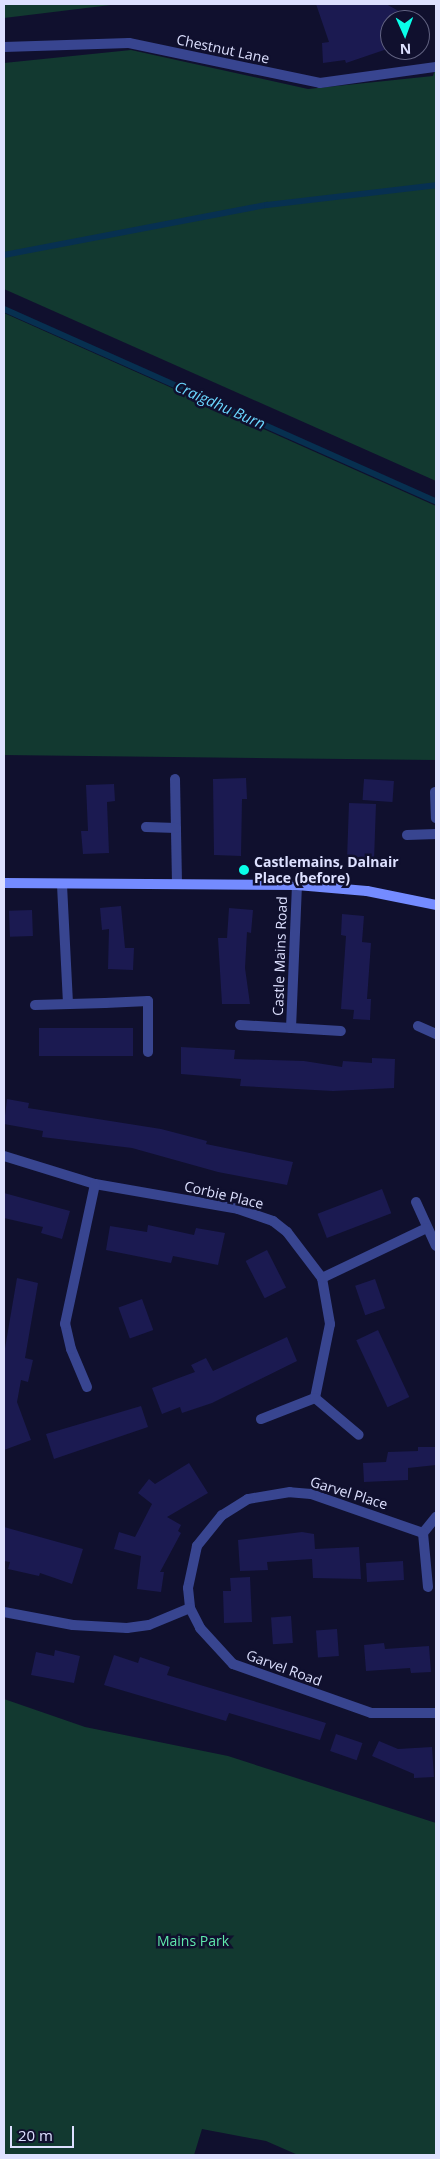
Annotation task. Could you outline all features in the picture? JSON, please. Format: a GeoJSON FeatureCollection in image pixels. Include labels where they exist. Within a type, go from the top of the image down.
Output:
{"type":"FeatureCollection","features":[{"type":"Feature","properties":{"kind":"street","name":"Chestnut Lane"},"geometry":{"type":"LineString","coordinates":[[4,47],[129,42],[320,83],[436,67]]}},
{"type":"Feature","properties":{"kind":"street"},"geometry":{"type":"LineString","coordinates":[[175,779],[177,884]]}},
{"type":"Feature","properties":{"kind":"street"},"geometry":{"type":"LineString","coordinates":[[435,792],[436,818]]}},
{"type":"Feature","properties":{"kind":"street"},"geometry":{"type":"LineString","coordinates":[[146,827],[176,828]]}},
{"type":"Feature","properties":{"kind":"street"},"geometry":{"type":"LineString","coordinates":[[407,835],[436,834]]}},
{"type":"Feature","properties":{"kind":"street","name":"Castle Mains Road"},"geometry":{"type":"LineString","coordinates":[[4,883],[62,885],[297,885],[367,891],[436,906]]}},
{"type":"Feature","properties":{"kind":"street"},"geometry":{"type":"LineString","coordinates":[[62,885],[68,1004]]}},
{"type":"Feature","properties":{"kind":"street","name":"Castle Mains Road"},"geometry":{"type":"LineString","coordinates":[[291,1028],[297,885]]}},
{"type":"Feature","properties":{"kind":"street"},"geometry":{"type":"LineString","coordinates":[[35,1006],[148,1001],[148,1052]]}},
{"type":"Feature","properties":{"kind":"street","name":"Castle Mains Road"},"geometry":{"type":"LineString","coordinates":[[240,1025],[342,1031]]}},
{"type":"Feature","properties":{"kind":"street"},"geometry":{"type":"LineString","coordinates":[[418,1026],[436,1034]]}},
{"type":"Feature","properties":{"kind":"street","name":"Corbie Place"},"geometry":{"type":"LineString","coordinates":[[4,1156],[95,1184],[238,1210],[273,1221],[302,1248],[322,1278],[330,1324],[315,1398]]}},
{"type":"Feature","properties":{"kind":"street"},"geometry":{"type":"LineString","coordinates":[[87,1387],[71,1349],[65,1324],[95,1184]]}},
{"type":"Feature","properties":{"kind":"street"},"geometry":{"type":"LineString","coordinates":[[416,1202],[436,1246]]}},
{"type":"Feature","properties":{"kind":"street"},"geometry":{"type":"LineString","coordinates":[[322,1278],[427,1228]]}},
{"type":"Feature","properties":{"kind":"street"},"geometry":{"type":"LineString","coordinates":[[261,1419],[315,1398],[359,1435]]}},
{"type":"Feature","properties":{"kind":"street","name":"Garvel Place"},"geometry":{"type":"LineString","coordinates":[[190,1608],[188,1588],[197,1546],[222,1515],[248,1499],[268,1493],[311,1494],[423,1533]]}},
{"type":"Feature","properties":{"kind":"street"},"geometry":{"type":"LineString","coordinates":[[428,1586],[423,1533],[436,1517]]}},
{"type":"Feature","properties":{"kind":"street"},"geometry":{"type":"LineString","coordinates":[[4,1612],[74,1625],[127,1628],[149,1625],[190,1608]]}},
{"type":"Feature","properties":{"kind":"street","name":"Garvel Road"},"geometry":{"type":"LineString","coordinates":[[190,1608],[208,1640],[233,1664],[246,1670],[371,1713],[436,1713]]}},
{"type":"Feature","properties":{"kind":"green space"},"geometry":{"type":"Polygon","coordinates":[[[4,4],[119,4],[4,18],[4,4]]]}},
{"type":"Feature","properties":{"kind":"green space"},"geometry":{"type":"Polygon","coordinates":[[[131,50],[308,89],[433,76],[436,66],[436,481],[4,289],[4,63],[131,50]]]}},
{"type":"Feature","properties":{"kind":"green space"},"geometry":{"type":"Polygon","coordinates":[[[4,313],[436,506],[436,760],[4,755],[4,313]]]}},
{"type":"Feature","properties":{"kind":"green space","name":"Mains Park"},"geometry":{"type":"Polygon","coordinates":[[[4,1699],[85,1727],[228,1756],[436,1823],[436,2155],[298,2155],[266,2141],[202,2129],[194,2155],[4,2155],[4,1699]]]}},
{"type":"Feature","properties":{"kind":"building"},"geometry":{"type":"Polygon","coordinates":[[[316,4],[386,4],[397,10],[380,10],[380,51],[346,63],[345,60],[323,63],[322,43],[329,42],[316,4]]]}},
{"type":"Feature","properties":{"kind":"building"},"geometry":{"type":"Polygon","coordinates":[[[246,778],[247,799],[242,799],[241,856],[214,855],[213,779],[246,778]]]}},
{"type":"Feature","properties":{"kind":"building"},"geometry":{"type":"Polygon","coordinates":[[[364,779],[394,781],[392,802],[363,800],[364,779]]]}},
{"type":"Feature","properties":{"kind":"building"},"geometry":{"type":"Polygon","coordinates":[[[114,784],[115,801],[107,802],[109,853],[83,854],[81,831],[88,831],[86,785],[114,784]]]}},
{"type":"Feature","properties":{"kind":"building"},"geometry":{"type":"Polygon","coordinates":[[[349,803],[376,804],[374,858],[347,857],[349,803]]]}},
{"type":"Feature","properties":{"kind":"building"},"geometry":{"type":"Polygon","coordinates":[[[121,906],[125,948],[134,948],[133,970],[108,969],[109,929],[102,930],[100,908],[121,906]]]}},
{"type":"Feature","properties":{"kind":"building"},"geometry":{"type":"Polygon","coordinates":[[[229,908],[253,910],[251,933],[247,932],[245,968],[250,1004],[222,1004],[218,938],[227,938],[229,908]]]}},
{"type":"Feature","properties":{"kind":"building"},"geometry":{"type":"Polygon","coordinates":[[[32,910],[33,936],[10,937],[9,911],[32,910]]]}},
{"type":"Feature","properties":{"kind":"building"},"geometry":{"type":"Polygon","coordinates":[[[342,914],[364,916],[362,942],[371,943],[367,999],[371,999],[370,1020],[353,1019],[354,1010],[341,1009],[346,936],[341,935],[342,914]]]}},
{"type":"Feature","properties":{"kind":"building"},"geometry":{"type":"Polygon","coordinates":[[[39,1028],[133,1028],[133,1056],[39,1056],[39,1028]]]}},
{"type":"Feature","properties":{"kind":"building"},"geometry":{"type":"Polygon","coordinates":[[[181,1047],[235,1050],[234,1059],[304,1061],[342,1067],[343,1061],[372,1063],[372,1058],[395,1059],[394,1088],[333,1091],[240,1086],[241,1079],[181,1074],[181,1047]]]}},
{"type":"Feature","properties":{"kind":"building"},"geometry":{"type":"Polygon","coordinates":[[[7,1099],[29,1103],[28,1108],[161,1129],[207,1141],[206,1144],[293,1162],[287,1185],[218,1172],[132,1148],[42,1137],[43,1131],[4,1124],[7,1099]]]}},
{"type":"Feature","properties":{"kind":"building"},"geometry":{"type":"Polygon","coordinates":[[[382,1189],[391,1213],[327,1238],[318,1214],[382,1189]]]}},
{"type":"Feature","properties":{"kind":"building"},"geometry":{"type":"Polygon","coordinates":[[[4,1193],[70,1211],[62,1239],[41,1233],[43,1227],[4,1218],[4,1193]]]}},
{"type":"Feature","properties":{"kind":"building"},"geometry":{"type":"Polygon","coordinates":[[[148,1225],[194,1235],[196,1228],[225,1233],[218,1265],[173,1256],[171,1263],[106,1250],[110,1226],[147,1232],[148,1225]]]}},
{"type":"Feature","properties":{"kind":"building"},"geometry":{"type":"Polygon","coordinates":[[[267,1250],[286,1287],[265,1298],[246,1261],[267,1250]]]}},
{"type":"Feature","properties":{"kind":"building"},"geometry":{"type":"Polygon","coordinates":[[[17,1278],[38,1283],[25,1358],[33,1360],[28,1382],[21,1380],[17,1402],[31,1440],[4,1450],[4,1354],[17,1278]]]}},
{"type":"Feature","properties":{"kind":"building"},"geometry":{"type":"Polygon","coordinates":[[[375,1279],[385,1308],[365,1315],[355,1286],[375,1279]]]}},
{"type":"Feature","properties":{"kind":"building"},"geometry":{"type":"Polygon","coordinates":[[[142,1299],[153,1330],[130,1339],[119,1308],[142,1299]]]}},
{"type":"Feature","properties":{"kind":"building"},"geometry":{"type":"Polygon","coordinates":[[[378,1330],[409,1397],[388,1407],[356,1340],[378,1330]]]}},
{"type":"Feature","properties":{"kind":"building"},"geometry":{"type":"Polygon","coordinates":[[[287,1337],[297,1361],[212,1403],[182,1413],[180,1407],[162,1414],[152,1388],[195,1372],[191,1365],[206,1358],[213,1371],[287,1337]]]}},
{"type":"Feature","properties":{"kind":"building"},"geometry":{"type":"Polygon","coordinates":[[[141,1406],[148,1427],[54,1459],[46,1434],[141,1406]]]}},
{"type":"Feature","properties":{"kind":"building"},"geometry":{"type":"Polygon","coordinates":[[[418,1447],[436,1447],[436,1465],[408,1468],[408,1480],[364,1482],[363,1463],[386,1462],[388,1452],[418,1451],[418,1447]]]}},
{"type":"Feature","properties":{"kind":"building"},"geometry":{"type":"Polygon","coordinates":[[[189,1463],[208,1493],[167,1517],[181,1525],[178,1531],[181,1533],[160,1572],[164,1572],[161,1592],[137,1589],[141,1556],[114,1549],[119,1532],[135,1537],[152,1504],[138,1493],[149,1479],[155,1484],[189,1463]]]}},
{"type":"Feature","properties":{"kind":"building"},"geometry":{"type":"Polygon","coordinates":[[[4,1527],[83,1549],[72,1584],[40,1573],[39,1576],[8,1569],[10,1562],[4,1561],[4,1527]]]}},
{"type":"Feature","properties":{"kind":"building"},"geometry":{"type":"Polygon","coordinates":[[[302,1532],[314,1534],[315,1549],[359,1547],[361,1579],[313,1578],[312,1559],[267,1562],[268,1570],[240,1571],[238,1540],[302,1532]]]}},
{"type":"Feature","properties":{"kind":"building"},"geometry":{"type":"Polygon","coordinates":[[[403,1561],[404,1580],[367,1582],[366,1563],[403,1561]]]}},
{"type":"Feature","properties":{"kind":"building"},"geometry":{"type":"Polygon","coordinates":[[[250,1577],[252,1622],[224,1623],[223,1591],[231,1591],[230,1578],[250,1577]]]}},
{"type":"Feature","properties":{"kind":"building"},"geometry":{"type":"Polygon","coordinates":[[[291,1616],[293,1643],[273,1644],[271,1617],[291,1616]]]}},
{"type":"Feature","properties":{"kind":"building"},"geometry":{"type":"Polygon","coordinates":[[[337,1629],[339,1656],[318,1657],[316,1630],[337,1629]]]}},
{"type":"Feature","properties":{"kind":"building"},"geometry":{"type":"Polygon","coordinates":[[[384,1643],[385,1649],[429,1646],[431,1672],[411,1673],[410,1668],[366,1671],[364,1645],[384,1643]]]}},
{"type":"Feature","properties":{"kind":"building"},"geometry":{"type":"Polygon","coordinates":[[[55,1650],[80,1656],[74,1683],[31,1675],[36,1652],[54,1656],[55,1650]]]}},
{"type":"Feature","properties":{"kind":"building"},"geometry":{"type":"Polygon","coordinates":[[[114,1655],[138,1663],[140,1657],[170,1667],[167,1675],[326,1723],[320,1740],[229,1713],[226,1721],[104,1685],[114,1655]]]}},
{"type":"Feature","properties":{"kind":"building"},"geometry":{"type":"Polygon","coordinates":[[[336,1734],[362,1743],[357,1760],[330,1751],[336,1734]]]}},
{"type":"Feature","properties":{"kind":"building"},"geometry":{"type":"Polygon","coordinates":[[[379,1741],[398,1749],[432,1747],[434,1777],[414,1778],[414,1774],[372,1756],[379,1741]]]}},
{"type":"Feature","properties":{"kind":"waterway"},"geometry":{"type":"LineString","coordinates":[[4,255],[267,205],[436,185]]}},
{"type":"Feature","properties":{"kind":"waterway","name":"Craigdhu Burn"},"geometry":{"type":"LineString","coordinates":[[4,309],[436,501]]}},
{"type":"Feature","properties":{"kind":"place","name":"Castlemains, Dalnair Place (before)"},"geometry":{"type":"Point","coordinates":[244,870]}}]}
